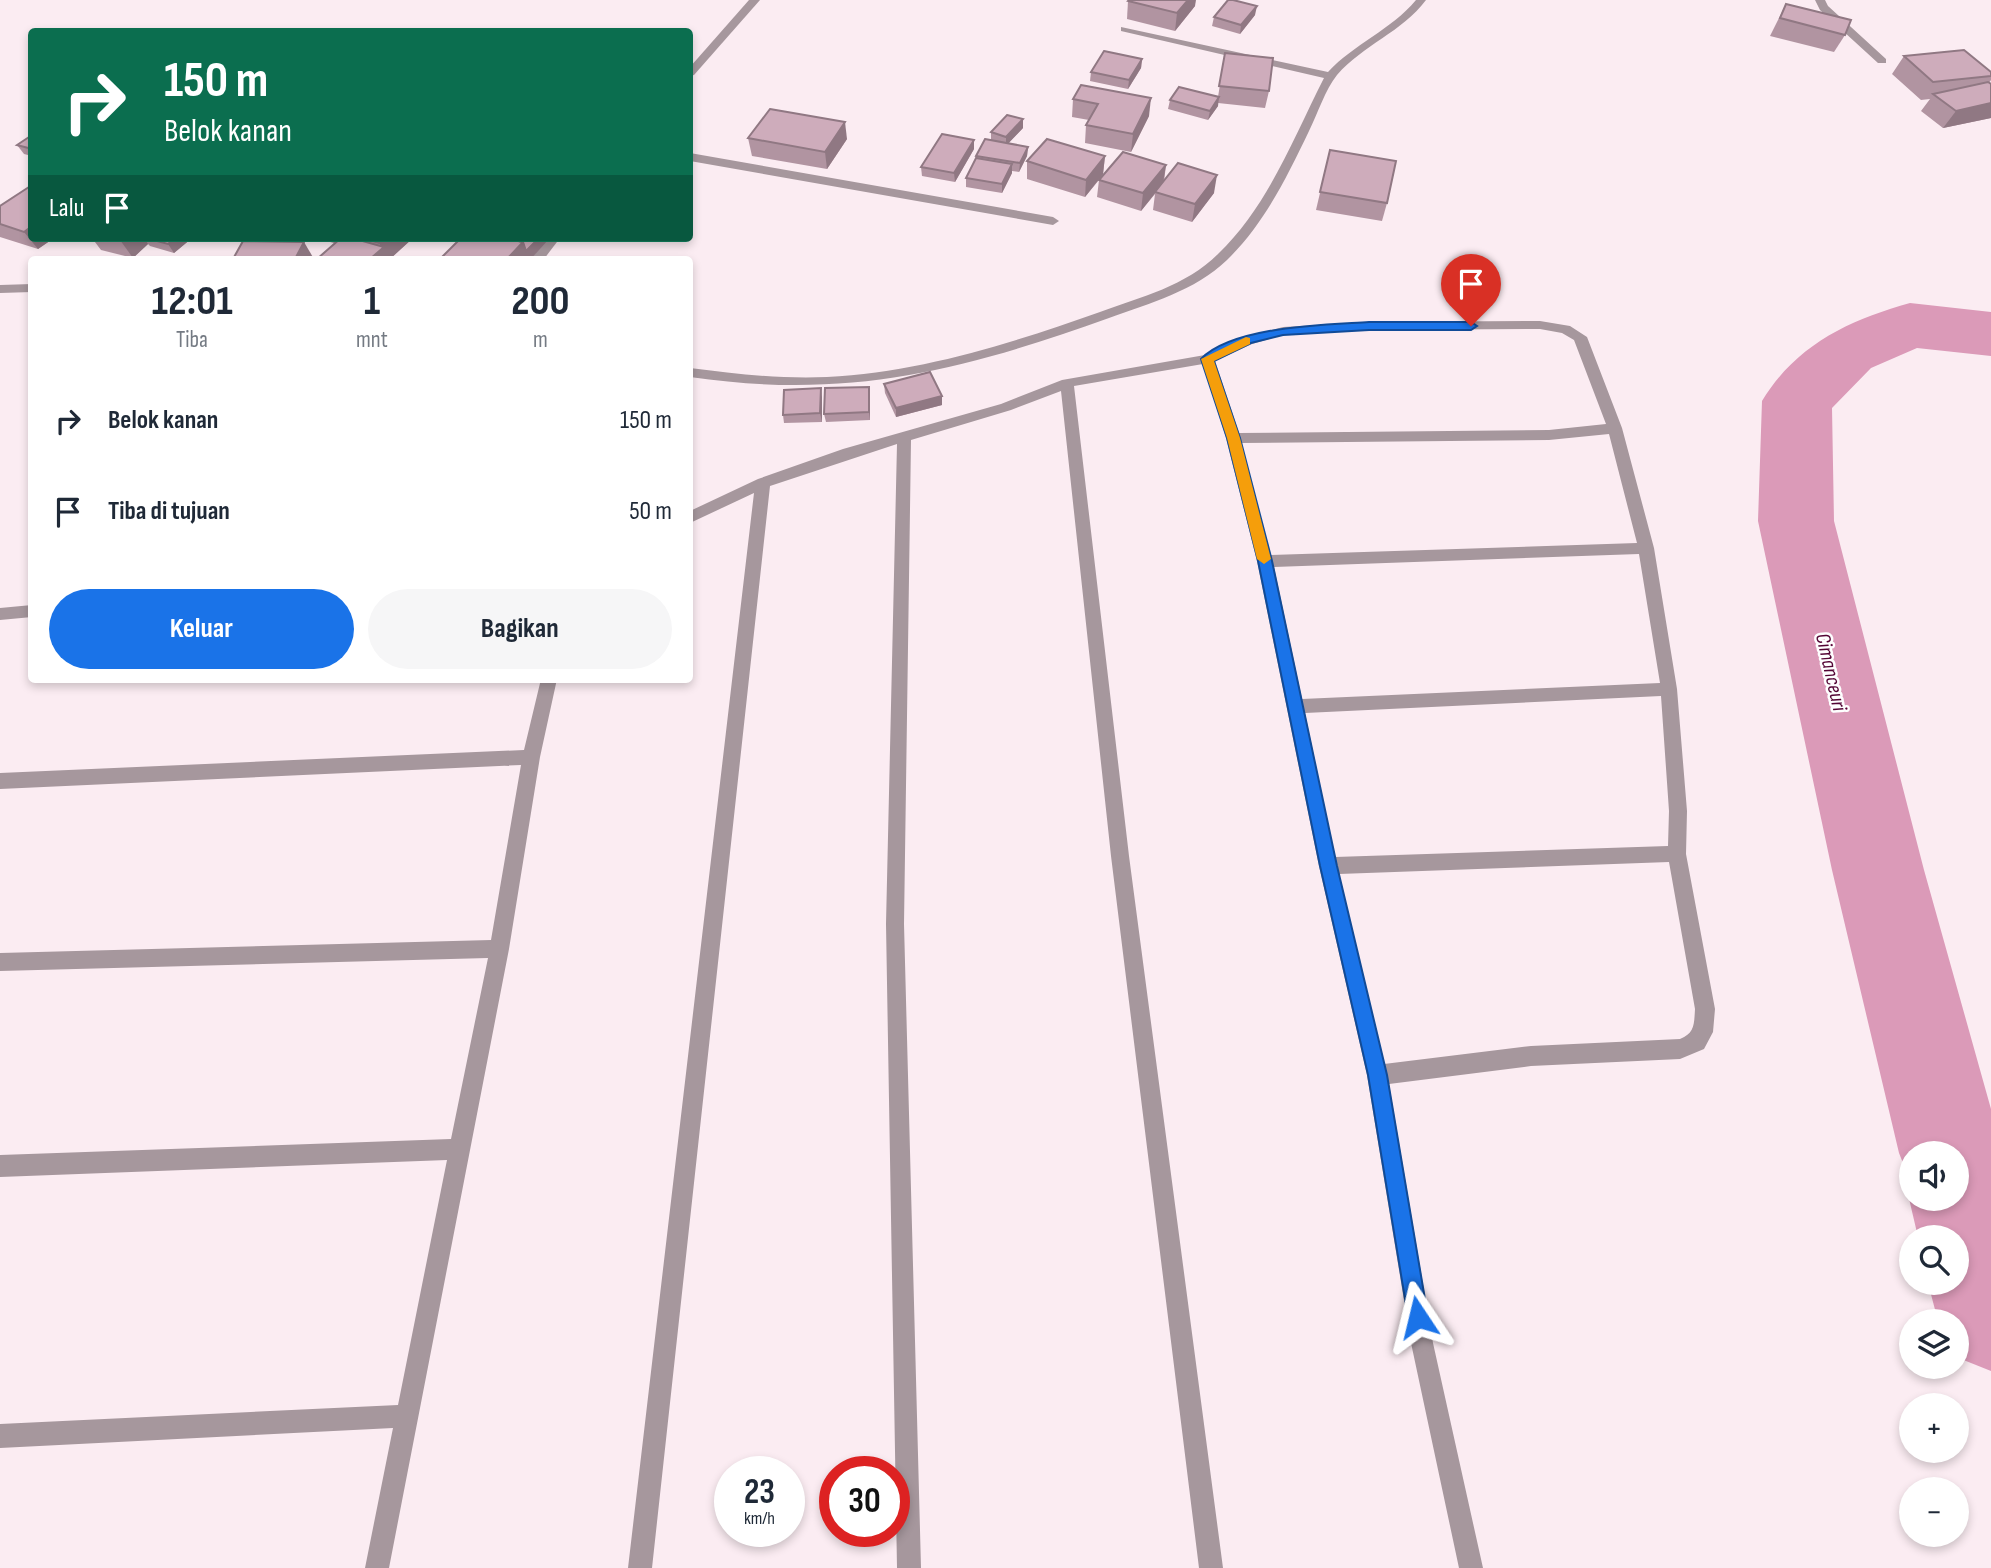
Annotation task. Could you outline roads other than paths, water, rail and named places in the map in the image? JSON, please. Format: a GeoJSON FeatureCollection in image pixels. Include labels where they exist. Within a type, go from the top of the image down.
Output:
{"type":"FeatureCollection","features":[{"type":"Feature","properties":{"kind":"street"},"geometry":{"type":"LineString","coordinates":[[693,70],[755,0]]}},
{"type":"Feature","properties":{"kind":"street"},"geometry":{"type":"LineString","coordinates":[[693,373],[789,383],[850,380],[912,370],[1037,339],[1165,293],[1198,276],[1221,259],[1240,238],[1257,214],[1330,76],[1341,62],[1373,42],[1421,0]]}},
{"type":"Feature","properties":{"kind":"street"},"geometry":{"type":"LineString","coordinates":[[1819,0],[1824,8],[1882,61]]}},
{"type":"Feature","properties":{"kind":"street"},"geometry":{"type":"LineString","coordinates":[[1125,29],[1330,76]]}},
{"type":"Feature","properties":{"kind":"street"},"geometry":{"type":"LineString","coordinates":[[693,158],[1053,221]]}},
{"type":"Feature","properties":{"kind":"street"},"geometry":{"type":"LineString","coordinates":[[539,256],[551,242]]}},
{"type":"Feature","properties":{"kind":"street"},"geometry":{"type":"LineString","coordinates":[[0,289],[28,288]]}},
{"type":"Feature","properties":{"kind":"street"},"geometry":{"type":"LineString","coordinates":[[693,516],[763,483],[1006,407],[1067,383],[1208,359],[1247,341],[1283,331],[1369,326],[1553,327],[1573,332],[1580,337],[1615,428],[1646,548],[1669,690],[1678,811],[1677,854],[1704,1009],[1703,1032],[1697,1042],[1680,1049],[1531,1056],[1377,1075]]}},
{"type":"Feature","properties":{"kind":"street"},"geometry":{"type":"LineString","coordinates":[[1208,359],[1233,438],[1265,561],[1328,866],[1377,1075],[1422,1343],[1471,1568]]}},
{"type":"Feature","properties":{"kind":"street"},"geometry":{"type":"LineString","coordinates":[[1067,383],[1120,856],[1211,1568]]}},
{"type":"Feature","properties":{"kind":"street"},"geometry":{"type":"LineString","coordinates":[[1233,438],[1549,435],[1615,428]]}},
{"type":"Feature","properties":{"kind":"street"},"geometry":{"type":"LineString","coordinates":[[904,437],[895,924],[909,1568]]}},
{"type":"Feature","properties":{"kind":"street"},"geometry":{"type":"LineString","coordinates":[[640,1568],[763,483]]}},
{"type":"Feature","properties":{"kind":"street"},"geometry":{"type":"LineString","coordinates":[[1265,561],[1646,548]]}},
{"type":"Feature","properties":{"kind":"street"},"geometry":{"type":"LineString","coordinates":[[0,614],[28,611]]}},
{"type":"Feature","properties":{"kind":"street"},"geometry":{"type":"LineString","coordinates":[[377,1568],[499,949],[531,757],[548,683]]}},
{"type":"Feature","properties":{"kind":"street"},"geometry":{"type":"LineString","coordinates":[[1295,706],[1476,695],[1669,690]]}},
{"type":"Feature","properties":{"kind":"street"},"geometry":{"type":"LineString","coordinates":[[0,781],[531,757]]}},
{"type":"Feature","properties":{"kind":"street"},"geometry":{"type":"LineString","coordinates":[[1328,866],[1677,854]]}},
{"type":"Feature","properties":{"kind":"street"},"geometry":{"type":"LineString","coordinates":[[0,962],[499,949]]}},
{"type":"Feature","properties":{"kind":"street"},"geometry":{"type":"LineString","coordinates":[[0,1166],[460,1149]]}},
{"type":"Feature","properties":{"kind":"street"},"geometry":{"type":"LineString","coordinates":[[0,1436],[406,1416]]}},
{"type":"Feature","properties":{"kind":"waterway","name":"Cimanceuri"},"geometry":{"type":"LineString","coordinates":[[1948,1141],[1878,870],[1796,521],[1797,401],[1847,352],[1910,325],[1991,334]]}},
{"type":"Feature","properties":{"kind":"waterway","name":"Cimanceuri"},"geometry":{"type":"LineString","coordinates":[[1965,1211],[1991,1315]]}}]}
